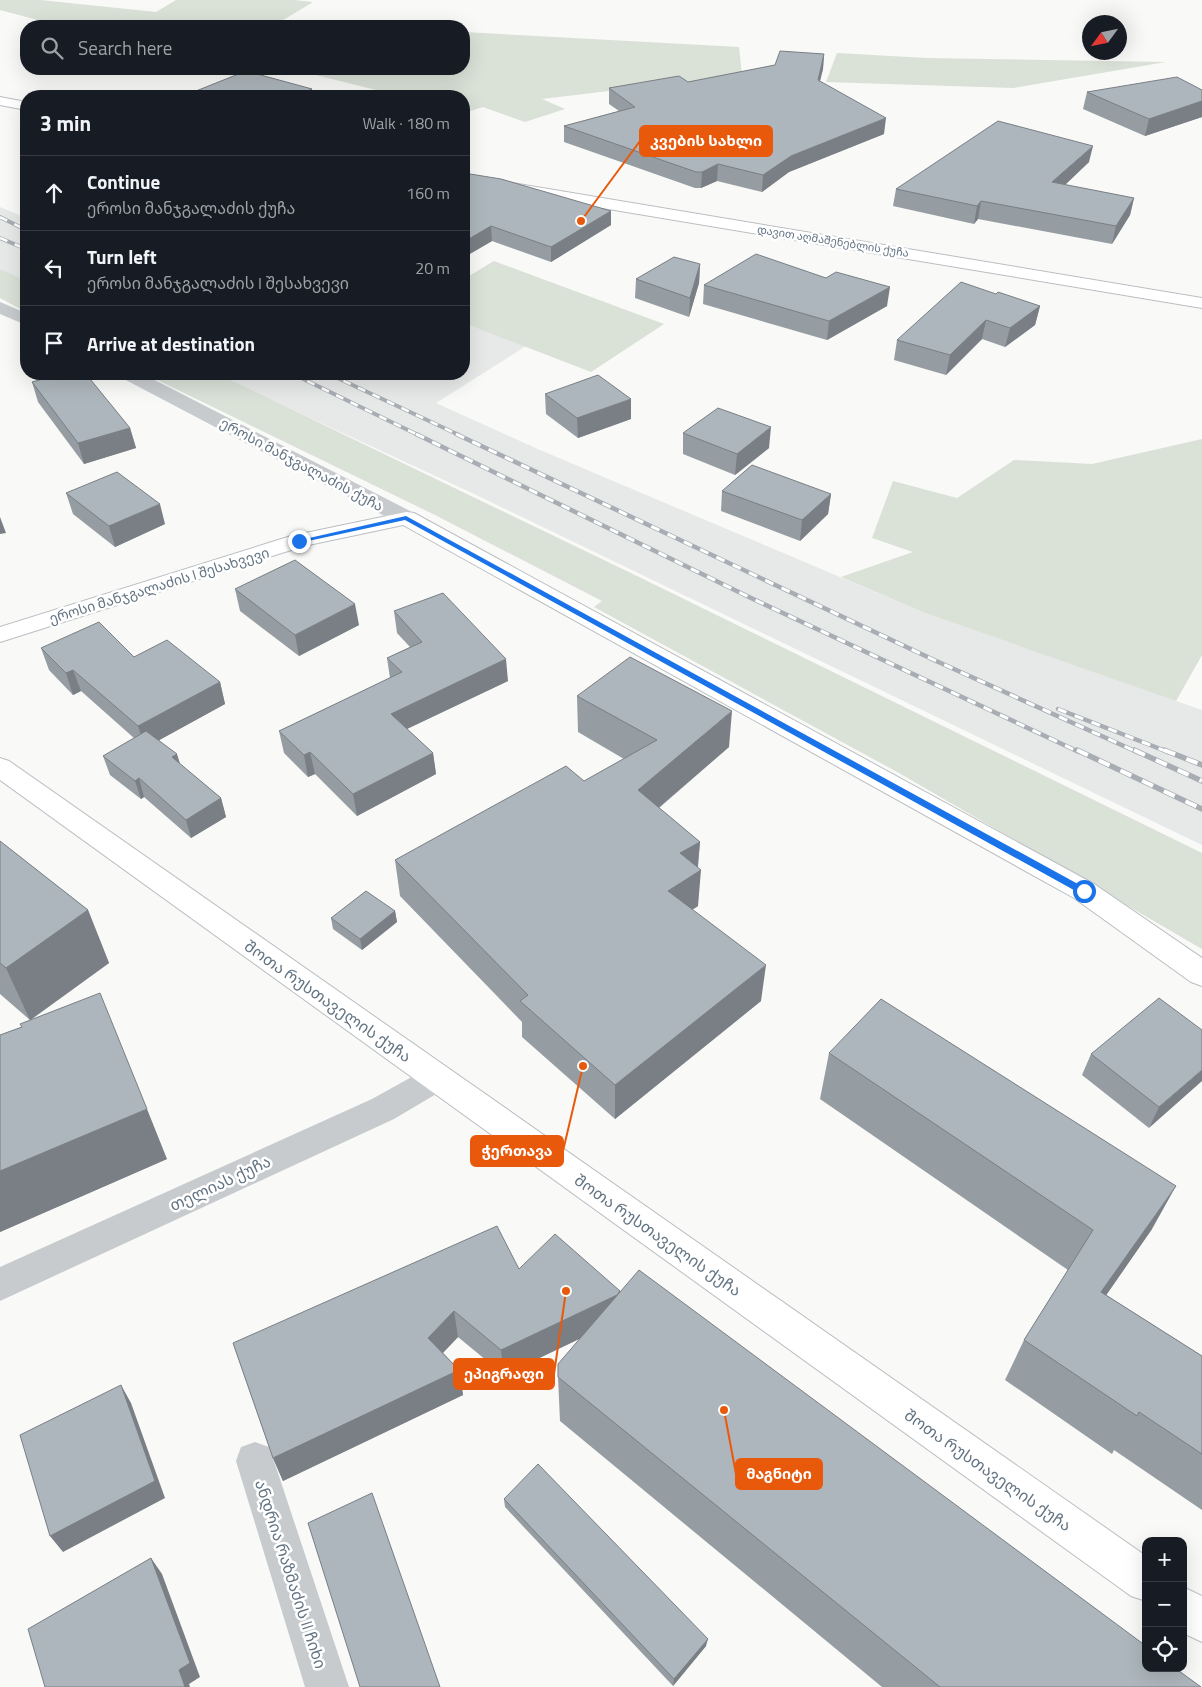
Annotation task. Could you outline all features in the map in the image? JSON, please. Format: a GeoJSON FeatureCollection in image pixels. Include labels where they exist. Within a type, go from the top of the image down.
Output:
{"type":"FeatureCollection","features":[{"type":"Feature","properties":{"kind":"main road"},"geometry":{"type":"LineString","coordinates":[[0,101],[20,105]]}},
{"type":"Feature","properties":{"kind":"main road"},"geometry":{"type":"LineString","coordinates":[[0,110],[20,112]]}},
{"type":"Feature","properties":{"kind":"main road","name":"დავით აღმაშენებლის ქუჩა"},"geometry":{"type":"LineString","coordinates":[[470,181],[1202,303]]}},
{"type":"Feature","properties":{"kind":"main road","name":"ეროსი მანჯგალაძის I შესახვევი"},"geometry":{"type":"LineString","coordinates":[[0,634],[299,541],[406,518]]}},
{"type":"Feature","properties":{"kind":"main road","name":"ეროსი მანჯგალაძის ქუჩა"},"geometry":{"type":"LineString","coordinates":[[406,518],[1084,891],[1202,974]]}},
{"type":"Feature","properties":{"kind":"main road","name":"შოთა რუსთაველის ქუჩა"},"geometry":{"type":"LineString","coordinates":[[0,767],[1142,1579]]}},
{"type":"Feature","properties":{"kind":"main road"},"geometry":{"type":"LineString","coordinates":[[1187,1611],[1202,1621]]}},
{"type":"Feature","properties":{"kind":"street"},"geometry":{"type":"LineString","coordinates":[[0,307],[20,317]]}},
{"type":"Feature","properties":{"kind":"street","name":"ეროსი მანჯგალაძის ქუჩა"},"geometry":{"type":"LineString","coordinates":[[141,380],[406,518]]}},
{"type":"Feature","properties":{"kind":"street","name":"თელიას ქუჩა"},"geometry":{"type":"LineString","coordinates":[[0,1284],[383,1109],[437,1078]]}},
{"type":"Feature","properties":{"kind":"street","name":"ანდრია რაზმაძის II ჩიხი"},"geometry":{"type":"LineString","coordinates":[[255,1461],[327,1687]]}},
{"type":"Feature","properties":{"kind":"shaded area"},"geometry":{"type":"Polygon","coordinates":[[[0,0],[40,0],[156,12],[176,0],[294,0],[313,2],[283,20],[38,20],[0,10],[0,0]]]}},
{"type":"Feature","properties":{"kind":"shaded area"},"geometry":{"type":"Polygon","coordinates":[[[470,32],[739,47],[742,75],[542,99],[565,109],[525,122],[483,107],[470,111],[470,90],[376,90],[316,75],[470,75],[470,32]]]}},
{"type":"Feature","properties":{"kind":"shaded area"},"geometry":{"type":"Polygon","coordinates":[[[837,53],[927,58],[1166,62],[1013,88],[826,82],[837,53]]]}},
{"type":"Feature","properties":{"kind":"shaded area"},"geometry":{"type":"Polygon","coordinates":[[[0,207],[20,215],[20,283],[0,274],[0,207]]]}},
{"type":"Feature","properties":{"kind":"shaded area"},"geometry":{"type":"Polygon","coordinates":[[[494,261],[664,324],[591,372],[470,325],[470,275],[494,261]]]}},
{"type":"Feature","properties":{"kind":"shaded area"},"geometry":{"type":"Polygon","coordinates":[[[0,269],[20,278],[20,309],[0,298],[0,269]]]}},
{"type":"Feature","properties":{"kind":"shaded area"},"geometry":{"type":"Polygon","coordinates":[[[470,325],[526,346],[436,403],[540,450],[925,613],[1202,710],[1202,845],[472,493],[228,380],[470,380],[470,325]]]}},
{"type":"Feature","properties":{"kind":"shaded area"},"geometry":{"type":"Polygon","coordinates":[[[157,380],[230,380],[637,576],[1202,853],[1202,949],[899,773],[594,607],[602,601],[433,514],[157,380]]]}},
{"type":"Feature","properties":{"kind":"shaded area"},"geometry":{"type":"Polygon","coordinates":[[[1202,439],[1202,655],[1176,701],[925,613],[841,577],[913,552],[872,538],[893,481],[957,498],[1014,460],[1092,464],[1202,439]]]}},
{"type":"Feature","properties":{"kind":"building"},"geometry":{"type":"Polygon","coordinates":[[[780,51],[824,54],[818,80],[886,118],[791,156],[763,175],[718,164],[702,172],[696,172],[564,126],[635,107],[609,88],[679,76],[688,82],[775,65],[780,51]]]}},
{"type":"Feature","properties":{"kind":"building"},"geometry":{"type":"Polygon","coordinates":[[[236,75],[261,75],[312,89],[310,90],[198,90],[236,75]]]}},
{"type":"Feature","properties":{"kind":"building"},"geometry":{"type":"Polygon","coordinates":[[[1177,77],[1202,90],[1202,101],[1149,119],[1087,92],[1177,77]]]}},
{"type":"Feature","properties":{"kind":"building"},"geometry":{"type":"Polygon","coordinates":[[[998,121],[1093,146],[1052,182],[1134,198],[1116,226],[981,201],[977,206],[896,189],[998,121]]]}},
{"type":"Feature","properties":{"kind":"building"},"geometry":{"type":"Polygon","coordinates":[[[470,174],[501,179],[611,211],[551,247],[491,226],[470,238],[470,174]]]}},
{"type":"Feature","properties":{"kind":"building"},"geometry":{"type":"Polygon","coordinates":[[[756,254],[826,278],[836,272],[890,287],[829,321],[704,285],[756,254]]]}},
{"type":"Feature","properties":{"kind":"building"},"geometry":{"type":"Polygon","coordinates":[[[674,257],[700,264],[690,298],[636,279],[674,257]]]}},
{"type":"Feature","properties":{"kind":"building"},"geometry":{"type":"Polygon","coordinates":[[[961,282],[1040,306],[1010,328],[986,320],[950,355],[897,340],[961,282]]]}},
{"type":"Feature","properties":{"kind":"building"},"geometry":{"type":"Polygon","coordinates":[[[598,375],[631,399],[577,418],[545,394],[598,375]]]}},
{"type":"Feature","properties":{"kind":"building"},"geometry":{"type":"Polygon","coordinates":[[[40,380],[91,380],[130,428],[78,443],[32,382],[40,380]]]}},
{"type":"Feature","properties":{"kind":"building"},"geometry":{"type":"Polygon","coordinates":[[[718,408],[771,427],[737,454],[683,433],[718,408]]]}},
{"type":"Feature","properties":{"kind":"building"},"geometry":{"type":"Polygon","coordinates":[[[752,465],[831,494],[802,520],[722,491],[752,465]]]}},
{"type":"Feature","properties":{"kind":"building"},"geometry":{"type":"Polygon","coordinates":[[[117,472],[160,504],[109,526],[66,493],[117,472]]]}},
{"type":"Feature","properties":{"kind":"building"},"geometry":{"type":"Polygon","coordinates":[[[295,560],[355,604],[295,635],[235,589],[295,560]]]}},
{"type":"Feature","properties":{"kind":"building"},"geometry":{"type":"Polygon","coordinates":[[[443,593],[506,659],[391,714],[433,753],[353,794],[310,752],[304,755],[279,731],[402,672],[387,658],[422,642],[394,611],[443,593]]]}},
{"type":"Feature","properties":{"kind":"building"},"geometry":{"type":"Polygon","coordinates":[[[99,622],[134,657],[167,640],[220,682],[138,726],[73,670],[66,673],[41,648],[99,622]]]}},
{"type":"Feature","properties":{"kind":"building"},"geometry":{"type":"Polygon","coordinates":[[[630,657],[732,711],[638,790],[700,842],[680,853],[701,870],[668,891],[766,965],[615,1085],[520,1001],[528,995],[395,860],[566,766],[584,781],[657,740],[577,696],[630,657]]]}},
{"type":"Feature","properties":{"kind":"building"},"geometry":{"type":"Polygon","coordinates":[[[146,731],[177,754],[172,757],[221,798],[186,820],[139,778],[135,781],[103,756],[146,731]]]}},
{"type":"Feature","properties":{"kind":"building"},"geometry":{"type":"Polygon","coordinates":[[[0,841],[88,910],[6,968],[0,963],[0,841]]]}},
{"type":"Feature","properties":{"kind":"building"},"geometry":{"type":"Polygon","coordinates":[[[366,891],[395,911],[360,939],[331,918],[366,891]]]}},
{"type":"Feature","properties":{"kind":"building"},"geometry":{"type":"Polygon","coordinates":[[[100,993],[147,1109],[0,1171],[0,1035],[22,1027],[20,1024],[100,993]]]}},
{"type":"Feature","properties":{"kind":"building"},"geometry":{"type":"Polygon","coordinates":[[[1159,998],[1202,1030],[1202,1070],[1159,1107],[1091,1054],[1159,998]]]}},
{"type":"Feature","properties":{"kind":"building"},"geometry":{"type":"Polygon","coordinates":[[[881,999],[1176,1186],[1101,1292],[1202,1356],[1202,1454],[1139,1412],[1137,1416],[1024,1340],[1093,1230],[829,1053],[881,999]]]}},
{"type":"Feature","properties":{"kind":"building"},"geometry":{"type":"Polygon","coordinates":[[[497,1226],[519,1269],[555,1234],[620,1291],[617,1295],[501,1350],[454,1311],[428,1338],[459,1370],[273,1458],[233,1343],[497,1226]]]}},
{"type":"Feature","properties":{"kind":"building"},"geometry":{"type":"Polygon","coordinates":[[[639,1270],[1142,1643],[1142,1672],[1180,1672],[1201,1687],[940,1687],[558,1377],[558,1364],[639,1270]]]}},
{"type":"Feature","properties":{"kind":"building"},"geometry":{"type":"Polygon","coordinates":[[[121,1385],[155,1481],[50,1536],[20,1435],[121,1385]]]}},
{"type":"Feature","properties":{"kind":"building"},"geometry":{"type":"Polygon","coordinates":[[[538,1464],[708,1639],[674,1679],[504,1499],[538,1464]]]}},
{"type":"Feature","properties":{"kind":"building"},"geometry":{"type":"Polygon","coordinates":[[[372,1493],[440,1687],[360,1687],[308,1523],[372,1493]]]}},
{"type":"Feature","properties":{"kind":"building"},"geometry":{"type":"Polygon","coordinates":[[[151,1558],[190,1663],[179,1670],[185,1687],[45,1687],[28,1629],[151,1558]]]}},
{"type":"Feature","properties":{"kind":"railway"},"geometry":{"type":"LineString","coordinates":[[0,217],[20,227]]}},
{"type":"Feature","properties":{"kind":"railway"},"geometry":{"type":"LineString","coordinates":[[0,238],[20,246]]}},
{"type":"Feature","properties":{"kind":"railway"},"geometry":{"type":"LineString","coordinates":[[305,380],[418,435]]}},
{"type":"Feature","properties":{"kind":"railway"},"geometry":{"type":"LineString","coordinates":[[342,380],[459,435]]}},
{"type":"Feature","properties":{"kind":"railway"},"geometry":{"type":"LineString","coordinates":[[416,434],[751,598],[1079,752]]}},
{"type":"Feature","properties":{"kind":"railway"},"geometry":{"type":"LineString","coordinates":[[456,434],[934,660],[1137,752]]}},
{"type":"Feature","properties":{"kind":"railway"},"geometry":{"type":"LineString","coordinates":[[1058,709],[1168,752]]}},
{"type":"Feature","properties":{"kind":"railway"},"geometry":{"type":"LineString","coordinates":[[1077,750],[1202,809]]}},
{"type":"Feature","properties":{"kind":"railway"},"geometry":{"type":"LineString","coordinates":[[1134,750],[1202,781]]}},
{"type":"Feature","properties":{"kind":"railway"},"geometry":{"type":"LineString","coordinates":[[1164,750],[1202,765]]}},
{"type":"Feature","properties":{"kind":"place","name":"კვების სახლი"},"geometry":{"type":"Point","coordinates":[581,221]}},
{"type":"Feature","properties":{"kind":"place","name":"ჭერთავა"},"geometry":{"type":"Point","coordinates":[583,1066]}},
{"type":"Feature","properties":{"kind":"place","name":"ეპიგრაფი"},"geometry":{"type":"Point","coordinates":[566,1291]}},
{"type":"Feature","properties":{"kind":"place","name":"მაგნიტი"},"geometry":{"type":"Point","coordinates":[724,1410]}},
{"type":"Feature","properties":{"kind":"route"},"geometry":{"type":"LineString","coordinates":[[299,541],[406,518],[481,561],[1084,891]]}}]}
